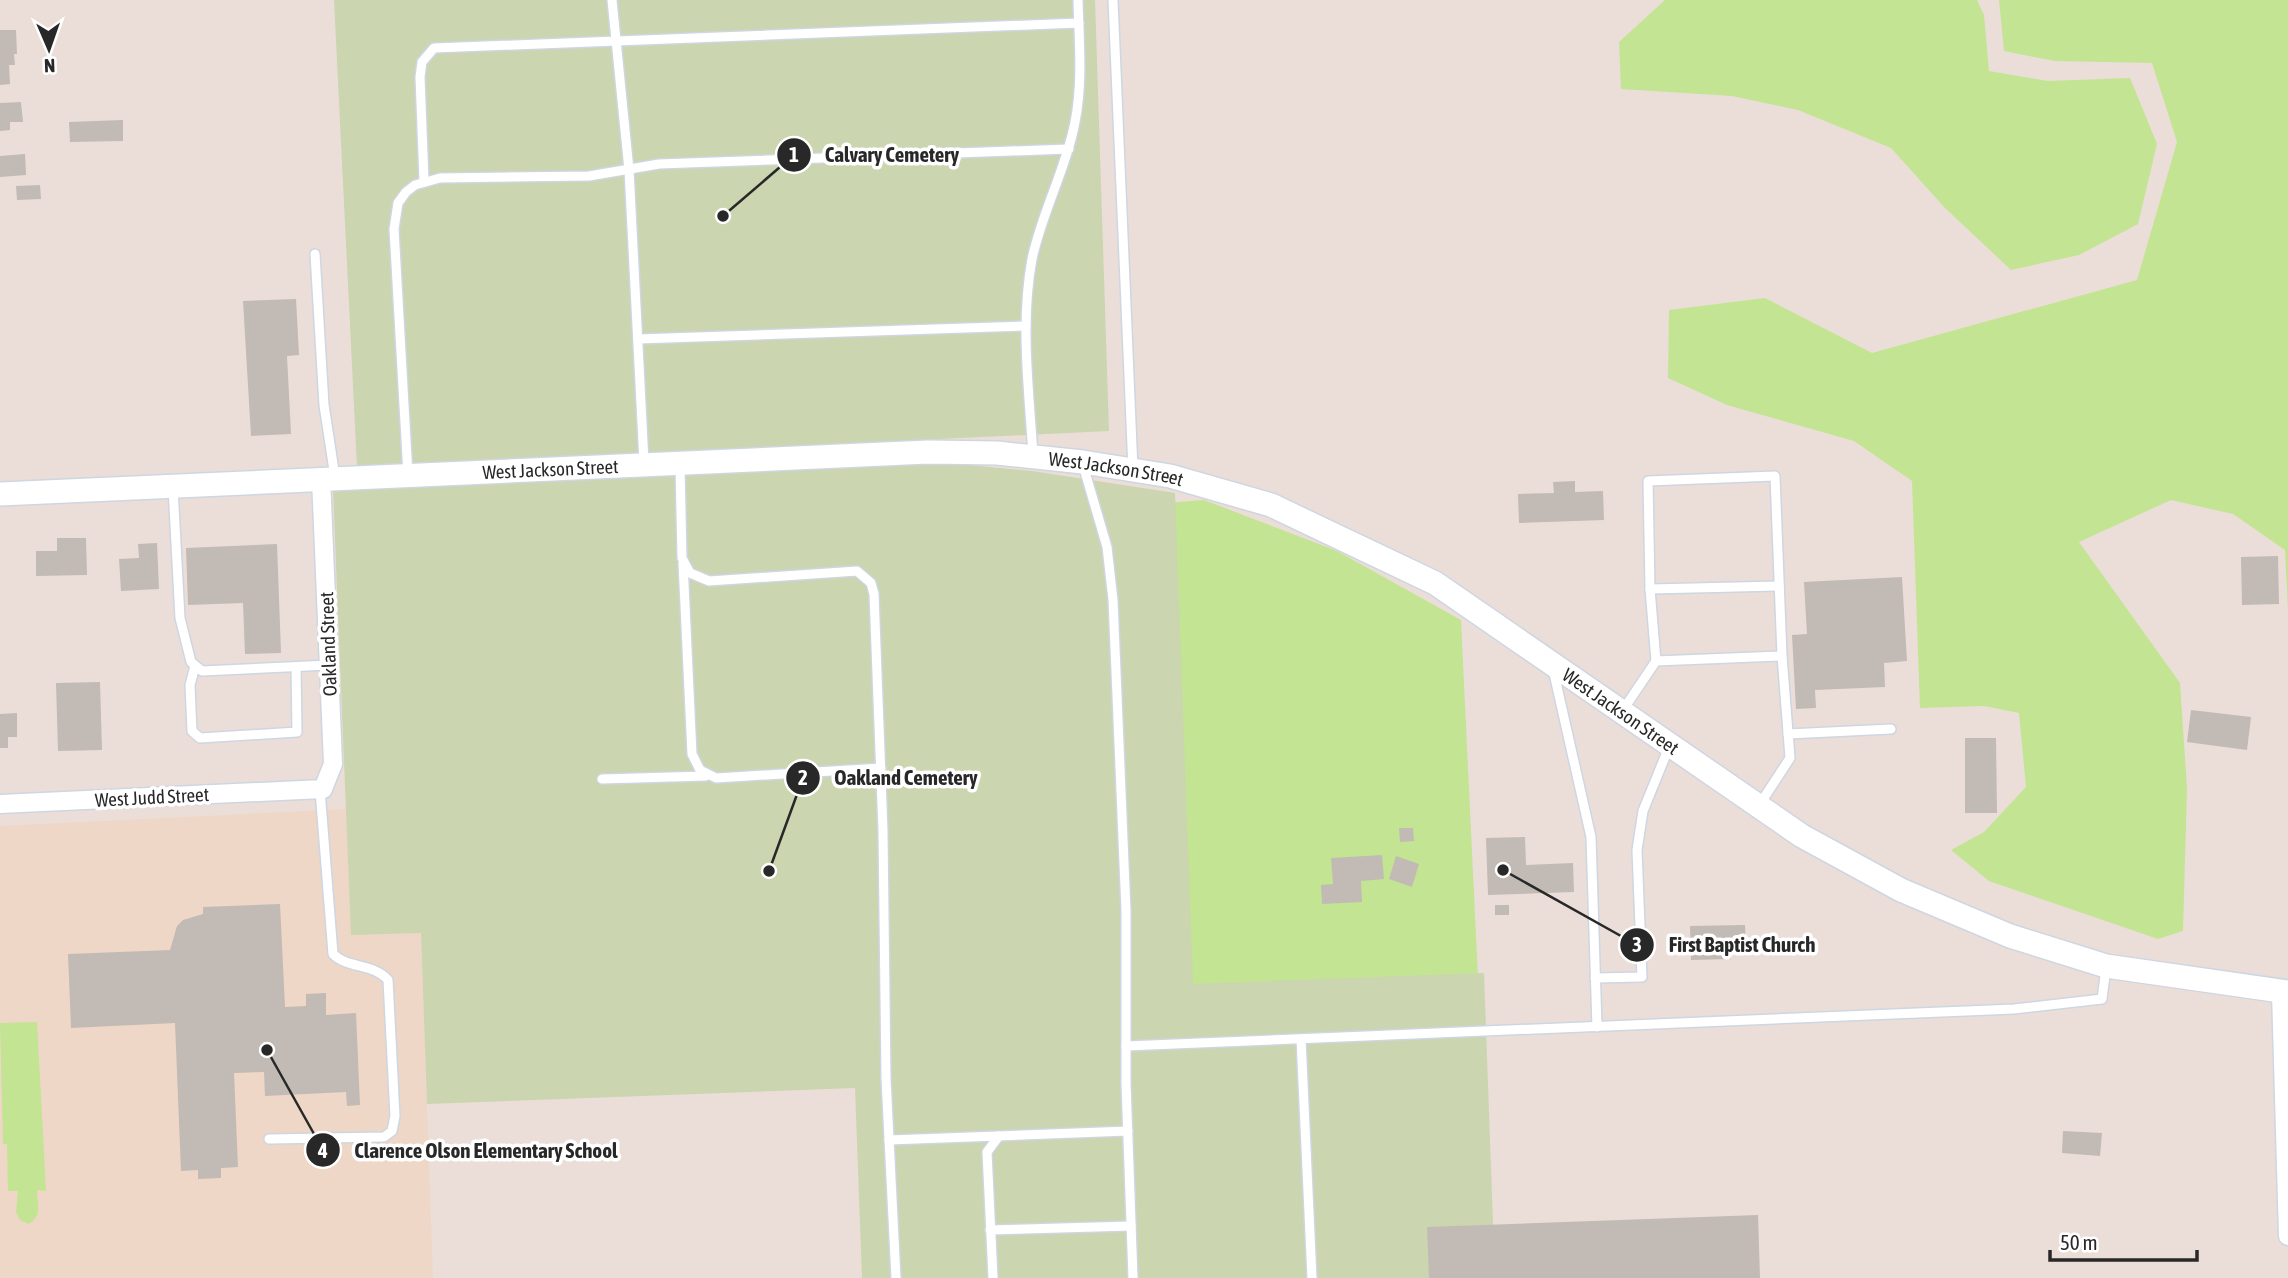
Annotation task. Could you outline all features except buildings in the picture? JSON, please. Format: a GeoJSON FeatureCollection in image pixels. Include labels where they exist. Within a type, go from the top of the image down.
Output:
{"type":"FeatureCollection","features":[{"type":"Feature","properties":{"kind":"street","name":"West Jackson Street"},"geometry":{"type":"LineString","coordinates":[[0,494],[328,478],[680,466],[928,452],[1033,457],[1170,476],[1271,505],[1350,540],[1435,583],[1802,836],[1901,890],[2010,936],[2106,966],[2285,992]]}},
{"type":"Feature","properties":{"kind":"street","name":"Oakland Street"},"geometry":{"type":"LineString","coordinates":[[312,791],[323,789],[333,764],[329,665],[328,478]]}},
{"type":"Feature","properties":{"kind":"street","name":"West Judd Street"},"geometry":{"type":"LineString","coordinates":[[0,804],[312,791]]}},
{"type":"Feature","properties":{"kind":"street"},"geometry":{"type":"LineString","coordinates":[[2285,992],[2288,1236]]}},
{"type":"Feature","properties":{"kind":"lane"},"geometry":{"type":"LineString","coordinates":[[612,0],[629,170],[644,467]]}},
{"type":"Feature","properties":{"kind":"lane"},"geometry":{"type":"LineString","coordinates":[[1033,457],[1025,326],[1040,228],[1069,149],[1080,92],[1078,0]]}},
{"type":"Feature","properties":{"kind":"lane"},"geometry":{"type":"LineString","coordinates":[[1113,0],[1133,470]]}},
{"type":"Feature","properties":{"kind":"lane"},"geometry":{"type":"LineString","coordinates":[[424,181],[421,77],[427,53],[445,46],[1079,23]]}},
{"type":"Feature","properties":{"kind":"lane"},"geometry":{"type":"LineString","coordinates":[[408,475],[394,229],[398,203],[406,192],[424,181],[470,176],[589,176],[659,164],[1069,149]]}},
{"type":"Feature","properties":{"kind":"lane"},"geometry":{"type":"LineString","coordinates":[[315,254],[328,478]]}},
{"type":"Feature","properties":{"kind":"lane"},"geometry":{"type":"LineString","coordinates":[[638,339],[1025,326]]}},
{"type":"Feature","properties":{"kind":"lane"},"geometry":{"type":"LineString","coordinates":[[1083,462],[1107,547],[1113,600],[1126,911],[1126,1046],[1133,1278]]}},
{"type":"Feature","properties":{"kind":"lane"},"geometry":{"type":"LineString","coordinates":[[680,466],[692,754],[700,770],[708,776]]}},
{"type":"Feature","properties":{"kind":"lane"},"geometry":{"type":"LineString","coordinates":[[1623,712],[1656,661],[1650,589],[1648,481],[1775,476],[1782,656],[1790,758],[1759,806]]}},
{"type":"Feature","properties":{"kind":"lane"},"geometry":{"type":"LineString","coordinates":[[173,485],[180,618],[191,662],[202,671],[329,665]]}},
{"type":"Feature","properties":{"kind":"lane"},"geometry":{"type":"LineString","coordinates":[[682,558],[690,573],[709,581],[845,570],[865,575],[874,594],[881,768],[888,1140],[896,1278]]}},
{"type":"Feature","properties":{"kind":"lane"},"geometry":{"type":"LineString","coordinates":[[1650,589],[1779,586]]}},
{"type":"Feature","properties":{"kind":"lane"},"geometry":{"type":"LineString","coordinates":[[1656,661],[1782,656]]}},
{"type":"Feature","properties":{"kind":"lane"},"geometry":{"type":"LineString","coordinates":[[1551,663],[1591,837],[1597,1027]]}},
{"type":"Feature","properties":{"kind":"lane"},"geometry":{"type":"LineString","coordinates":[[195,666],[190,685],[192,731],[200,738],[298,732],[296,667]]}},
{"type":"Feature","properties":{"kind":"lane"},"geometry":{"type":"LineString","coordinates":[[1788,734],[1891,729]]}},
{"type":"Feature","properties":{"kind":"lane"},"geometry":{"type":"LineString","coordinates":[[1595,978],[1642,977],[1637,850],[1643,811],[1670,744]]}},
{"type":"Feature","properties":{"kind":"lane"},"geometry":{"type":"LineString","coordinates":[[601,779],[716,778],[881,768]]}},
{"type":"Feature","properties":{"kind":"lane"},"geometry":{"type":"LineString","coordinates":[[269,1139],[384,1137],[392,1131],[395,1116],[388,980],[380,971],[340,960],[333,954],[312,791]]}},
{"type":"Feature","properties":{"kind":"lane"},"geometry":{"type":"LineString","coordinates":[[1126,1046],[2047,1006],[2102,999],[2106,966]]}},
{"type":"Feature","properties":{"kind":"lane"},"geometry":{"type":"LineString","coordinates":[[1301,1039],[1312,1278]]}},
{"type":"Feature","properties":{"kind":"lane"},"geometry":{"type":"LineString","coordinates":[[888,1140],[1128,1131]]}},
{"type":"Feature","properties":{"kind":"lane"},"geometry":{"type":"LineString","coordinates":[[993,1278],[987,1152],[999,1136]]}},
{"type":"Feature","properties":{"kind":"lane"},"geometry":{"type":"LineString","coordinates":[[990,1230],[1131,1226]]}},
{"type":"Feature","properties":{"kind":"shaded area"},"geometry":{"type":"Polygon","coordinates":[[[346,809],[351,934],[421,933],[433,1278],[0,1278],[0,826],[346,809]]]}},
{"type":"Feature","properties":{"kind":"green space"},"geometry":{"type":"Polygon","coordinates":[[[334,0],[1095,0],[1109,431],[357,467],[334,0]]]}},
{"type":"Feature","properties":{"kind":"green space"},"geometry":{"type":"Polygon","coordinates":[[[1665,0],[1977,0],[1984,15],[1989,71],[2048,81],[2130,78],[2157,144],[2138,224],[2079,255],[2011,270],[1945,208],[1891,148],[1798,110],[1732,96],[1621,89],[1619,42],[1665,0]]]}},
{"type":"Feature","properties":{"kind":"green space"},"geometry":{"type":"Polygon","coordinates":[[[1999,0],[2288,0],[2288,610],[2285,550],[2233,514],[2171,500],[2079,542],[2180,683],[2187,788],[2183,931],[2158,939],[1989,881],[1951,850],[1984,832],[2026,787],[2019,713],[1984,706],[1920,708],[1912,481],[1854,441],[1727,405],[1668,378],[1669,310],[1765,298],[1872,353],[2137,280],[2177,142],[2152,63],[2055,61],[2004,51],[1999,0]]]}},
{"type":"Feature","properties":{"kind":"green space"},"geometry":{"type":"Polygon","coordinates":[[[927,461],[1032,471],[1175,493],[1193,984],[1484,973],[1495,1278],[862,1278],[855,1088],[427,1104],[421,933],[351,935],[333,489],[927,461]]]}},
{"type":"Feature","properties":{"kind":"green space"},"geometry":{"type":"Polygon","coordinates":[[[1204,500],[1337,551],[1461,620],[1480,1020],[1133,1034],[1141,505],[1204,500]]]}},
{"type":"Feature","properties":{"kind":"green space"},"geometry":{"type":"Polygon","coordinates":[[[37,1022],[46,1191],[37,1190],[38,1213],[29,1224],[20,1220],[16,1212],[18,1191],[8,1191],[7,1144],[3,1144],[0,1023],[37,1022]]]}},
{"type":"Feature","properties":{"kind":"place","name":"Calvary Cemetery"},"geometry":{"type":"Point","coordinates":[723,216]}},
{"type":"Feature","properties":{"kind":"place","name":"First Baptist Church"},"geometry":{"type":"Point","coordinates":[1503,870]}},
{"type":"Feature","properties":{"kind":"place","name":"Oakland Cemetery"},"geometry":{"type":"Point","coordinates":[769,871]}},
{"type":"Feature","properties":{"kind":"place","name":"Clarence Olson Elementary School"},"geometry":{"type":"Point","coordinates":[267,1050]}}]}
